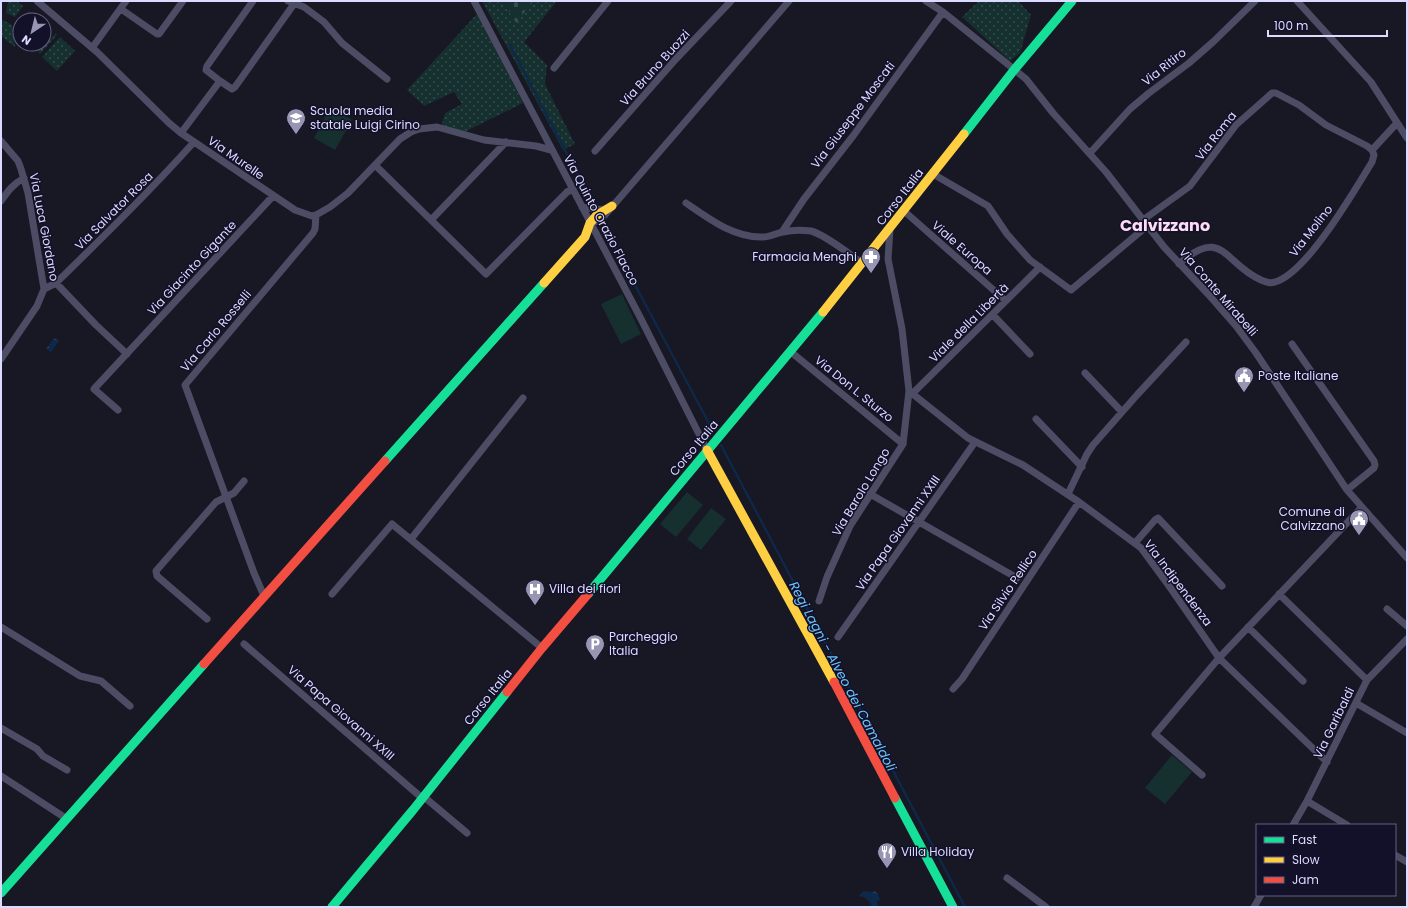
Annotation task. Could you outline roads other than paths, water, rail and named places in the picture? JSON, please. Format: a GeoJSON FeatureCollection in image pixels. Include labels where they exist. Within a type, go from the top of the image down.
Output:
{"type":"FeatureCollection","features":[{"type":"Feature","properties":{"kind":"street","name":"Via Murelle"},"geometry":{"type":"LineString","coordinates":[[37,1],[92,48],[181,133],[300,213],[312,216],[316,215]]}},
{"type":"Feature","properties":{"kind":"street"},"geometry":{"type":"LineString","coordinates":[[92,48],[126,1]]}},
{"type":"Feature","properties":{"kind":"street"},"geometry":{"type":"LineString","coordinates":[[121,9],[159,34],[183,1]]}},
{"type":"Feature","properties":{"kind":"street"},"geometry":{"type":"LineString","coordinates":[[253,1],[207,66],[206,70],[232,89],[236,88],[291,3],[304,7],[324,22],[342,43],[387,79]]}},
{"type":"Feature","properties":{"kind":"street","name":"Via Quinto Orazio Flacco"},"geometry":{"type":"LineString","coordinates":[[474,1],[551,150],[574,189],[707,450]]}},
{"type":"Feature","properties":{"kind":"street"},"geometry":{"type":"LineString","coordinates":[[554,68],[608,1]]}},
{"type":"Feature","properties":{"kind":"street","name":"Via Bruno Buozzi"},"geometry":{"type":"LineString","coordinates":[[595,151],[675,60],[731,1]]}},
{"type":"Feature","properties":{"kind":"street"},"geometry":{"type":"LineString","coordinates":[[585,237],[596,233],[607,210],[789,1]]}},
{"type":"Feature","properties":{"kind":"street","name":"Via Conte Mirabelli"},"geometry":{"type":"LineString","coordinates":[[926,1],[943,12],[1026,79],[1053,113],[1090,153],[1179,264],[1208,294],[1218,309],[1236,326],[1256,353],[1347,490],[1407,558]]}},
{"type":"Feature","properties":{"kind":"street","name":"Corso Italia"},"geometry":{"type":"LineString","coordinates":[[332,907],[423,797],[542,648],[791,352],[890,229],[1014,70],[1072,1]]}},
{"type":"Feature","properties":{"kind":"street","name":"Via Ritiro"},"geometry":{"type":"LineString","coordinates":[[1090,153],[1130,109],[1189,63],[1255,1]]}},
{"type":"Feature","properties":{"kind":"street"},"geometry":{"type":"LineString","coordinates":[[1297,1],[1371,82],[1407,138]]}},
{"type":"Feature","properties":{"kind":"street","name":"Via Giuseppe Moscati"},"geometry":{"type":"LineString","coordinates":[[782,232],[804,199],[853,136],[943,12]]}},
{"type":"Feature","properties":{"kind":"street"},"geometry":{"type":"LineString","coordinates":[[181,133],[220,81]]}},
{"type":"Feature","properties":{"kind":"street","name":"Via Roma"},"geometry":{"type":"LineString","coordinates":[[1145,223],[1190,186],[1236,125],[1272,93],[1276,92],[1299,105],[1326,125],[1372,150]]}},
{"type":"Feature","properties":{"kind":"street"},"geometry":{"type":"LineString","coordinates":[[1372,150],[1397,123]]}},
{"type":"Feature","properties":{"kind":"street"},"geometry":{"type":"LineString","coordinates":[[316,215],[330,208],[348,192],[406,134],[419,129],[437,127],[479,139],[536,146],[551,150]]}},
{"type":"Feature","properties":{"kind":"street","name":"Via Luca Giordano"},"geometry":{"type":"LineString","coordinates":[[1,141],[18,161],[24,178],[28,193],[44,289],[36,306],[1,359]]}},
{"type":"Feature","properties":{"kind":"street","name":"Via Salvator Rosa"},"geometry":{"type":"LineString","coordinates":[[44,289],[56,284],[128,214],[194,142]]}},
{"type":"Feature","properties":{"kind":"street"},"geometry":{"type":"LineString","coordinates":[[431,220],[506,142]]}},
{"type":"Feature","properties":{"kind":"street","name":"Via Molino"},"geometry":{"type":"LineString","coordinates":[[1179,264],[1200,249],[1218,249],[1227,254],[1245,271],[1261,280],[1269,283],[1282,280],[1290,274],[1314,249],[1345,206],[1372,162],[1374,155],[1372,150]]}},
{"type":"Feature","properties":{"kind":"street"},"geometry":{"type":"LineString","coordinates":[[375,165],[487,274],[567,192],[574,189]]}},
{"type":"Feature","properties":{"kind":"street"},"geometry":{"type":"LineString","coordinates":[[933,174],[988,206],[1007,234],[1030,260],[1071,290],[1145,223]]}},
{"type":"Feature","properties":{"kind":"street"},"geometry":{"type":"LineString","coordinates":[[1,201],[11,187],[24,178]]}},
{"type":"Feature","properties":{"kind":"street","name":"Via Giacinto Gigante"},"geometry":{"type":"LineString","coordinates":[[118,410],[94,389],[273,196]]}},
{"type":"Feature","properties":{"kind":"street"},"geometry":{"type":"LineString","coordinates":[[686,203],[717,224],[749,236],[763,237],[777,235],[782,232],[803,230],[812,231],[830,240],[862,263]]}},
{"type":"Feature","properties":{"kind":"street"},"geometry":{"type":"LineString","coordinates":[[582,207],[607,210]]}},
{"type":"Feature","properties":{"kind":"street"},"geometry":{"type":"LineString","coordinates":[[1,892],[585,237],[590,223],[597,215],[607,210]]}},
{"type":"Feature","properties":{"kind":"street","name":"Viale Europa"},"geometry":{"type":"LineString","coordinates":[[904,211],[1006,301]]}},
{"type":"Feature","properties":{"kind":"street","name":"Via Carlo Rosselli"},"geometry":{"type":"LineString","coordinates":[[264,596],[254,573],[185,385],[313,233],[315,229],[316,215]]}},
{"type":"Feature","properties":{"kind":"street","name":"Via Barolo Longo"},"geometry":{"type":"LineString","coordinates":[[819,601],[826,577],[850,526],[903,444],[911,392],[902,329],[888,259],[890,229]]}},
{"type":"Feature","properties":{"kind":"street","name":"Viale della Libertà"},"geometry":{"type":"LineString","coordinates":[[911,392],[993,315],[1040,267]]}},
{"type":"Feature","properties":{"kind":"street"},"geometry":{"type":"LineString","coordinates":[[56,284],[96,326],[127,354]]}},
{"type":"Feature","properties":{"kind":"street"},"geometry":{"type":"LineString","coordinates":[[993,315],[1030,354]]}},
{"type":"Feature","properties":{"kind":"street"},"geometry":{"type":"LineString","coordinates":[[1068,494],[1087,454],[1093,445],[1186,342]]}},
{"type":"Feature","properties":{"kind":"street"},"geometry":{"type":"LineString","coordinates":[[1292,344],[1374,461],[1374,468],[1347,490]]}},
{"type":"Feature","properties":{"kind":"street","name":"Via Don L. Sturzo"},"geometry":{"type":"LineString","coordinates":[[791,352],[903,444]]}},
{"type":"Feature","properties":{"kind":"street"},"geometry":{"type":"LineString","coordinates":[[1085,373],[1122,412]]}},
{"type":"Feature","properties":{"kind":"street","name":"Via Indipendenza"},"geometry":{"type":"LineString","coordinates":[[911,392],[968,438],[1023,465],[1068,494],[1141,548],[1219,658],[1327,762]]}},
{"type":"Feature","properties":{"kind":"street"},"geometry":{"type":"LineString","coordinates":[[411,539],[523,398]]}},
{"type":"Feature","properties":{"kind":"street"},"geometry":{"type":"LineString","coordinates":[[1036,419],[1082,467]]}},
{"type":"Feature","properties":{"kind":"street","name":"Via Papa Giovanni XXIII"},"geometry":{"type":"LineString","coordinates":[[838,637],[975,442]]}},
{"type":"Feature","properties":{"kind":"street"},"geometry":{"type":"LineString","coordinates":[[707,450],[804,627],[953,907]]}},
{"type":"Feature","properties":{"kind":"street"},"geometry":{"type":"LineString","coordinates":[[207,619],[158,576],[156,571],[216,502],[238,490],[244,482]]}},
{"type":"Feature","properties":{"kind":"street"},"geometry":{"type":"LineString","coordinates":[[870,494],[1017,578]]}},
{"type":"Feature","properties":{"kind":"street","name":"Via Silvio Pellico"},"geometry":{"type":"LineString","coordinates":[[953,689],[962,679],[1079,502]]}},
{"type":"Feature","properties":{"kind":"street"},"geometry":{"type":"LineString","coordinates":[[1202,774],[1155,734],[1219,658],[1362,508]]}},
{"type":"Feature","properties":{"kind":"street"},"geometry":{"type":"LineString","coordinates":[[1135,543],[1158,518],[1222,586]]}},
{"type":"Feature","properties":{"kind":"street"},"geometry":{"type":"LineString","coordinates":[[332,594],[392,524],[542,648]]}},
{"type":"Feature","properties":{"kind":"street"},"geometry":{"type":"LineString","coordinates":[[1279,594],[1367,680]]}},
{"type":"Feature","properties":{"kind":"street"},"geometry":{"type":"LineString","coordinates":[[1387,609],[1407,626]]}},
{"type":"Feature","properties":{"kind":"street"},"geometry":{"type":"LineString","coordinates":[[1248,627],[1303,681]]}},
{"type":"Feature","properties":{"kind":"street"},"geometry":{"type":"LineString","coordinates":[[1,628],[80,676],[101,681],[130,706]]}},
{"type":"Feature","properties":{"kind":"street","name":"Via Garibaldi"},"geometry":{"type":"LineString","coordinates":[[1294,824],[1327,762],[1367,680],[1407,639]]}},
{"type":"Feature","properties":{"kind":"street","name":"Via Papa Giovanni XXIII"},"geometry":{"type":"LineString","coordinates":[[244,644],[467,833]]}},
{"type":"Feature","properties":{"kind":"street"},"geometry":{"type":"LineString","coordinates":[[1356,703],[1407,733]]}},
{"type":"Feature","properties":{"kind":"street"},"geometry":{"type":"LineString","coordinates":[[1,728],[37,749],[43,756],[67,770]]}},
{"type":"Feature","properties":{"kind":"street"},"geometry":{"type":"LineString","coordinates":[[1,776],[67,819]]}},
{"type":"Feature","properties":{"kind":"street"},"geometry":{"type":"LineString","coordinates":[[1307,801],[1345,824]]}},
{"type":"Feature","properties":{"kind":"street"},"geometry":{"type":"LineString","coordinates":[[1396,856],[1407,862]]}},
{"type":"Feature","properties":{"kind":"street"},"geometry":{"type":"LineString","coordinates":[[1007,878],[1046,907]]}},
{"type":"Feature","properties":{"kind":"street"},"geometry":{"type":"LineString","coordinates":[[1254,907],[1260,896]]}},
{"type":"Feature","properties":{"kind":"water"},"geometry":{"type":"Polygon","coordinates":[[[54,338],[59,341],[51,352],[46,349],[54,338]]]}},
{"type":"Feature","properties":{"kind":"water"},"geometry":{"type":"Polygon","coordinates":[[[863,891],[875,891],[880,900],[877,902],[878,905],[872,907],[864,897],[859,896],[863,891]]]}},
{"type":"Feature","properties":{"kind":"waterway","name":"Regi Lagni - Alveo dei Camaldoli"},"geometry":{"type":"LineString","coordinates":[[510,45],[589,196]]}},
{"type":"Feature","properties":{"kind":"waterway","name":"Regi Lagni - Alveo dei Camaldoli"},"geometry":{"type":"LineString","coordinates":[[611,240],[712,429]]}},
{"type":"Feature","properties":{"kind":"waterway","name":"Regi Lagni - Alveo dei Camaldoli"},"geometry":{"type":"LineString","coordinates":[[721,445],[965,907]]}},
{"type":"Feature","properties":{"kind":"place","name":"Scuola media statale Luigi Cirino"},"geometry":{"type":"Point","coordinates":[296,135]}},
{"type":"Feature","properties":{"kind":"place","name":"Farmacia Menghi"},"geometry":{"type":"Point","coordinates":[871,274]}},
{"type":"Feature","properties":{"kind":"place","name":"Poste Italiane"},"geometry":{"type":"Point","coordinates":[1244,393]}},
{"type":"Feature","properties":{"kind":"place","name":"Comune di Calvizzano"},"geometry":{"type":"Point","coordinates":[1359,536]}},
{"type":"Feature","properties":{"kind":"place","name":"Villa dei fiori"},"geometry":{"type":"Point","coordinates":[535,606]}},
{"type":"Feature","properties":{"kind":"place","name":"Parcheggio Italia"},"geometry":{"type":"Point","coordinates":[595,661]}},
{"type":"Feature","properties":{"kind":"place","name":"Villa Holiday"},"geometry":{"type":"Point","coordinates":[887,869]}},
{"type":"Feature","properties":{"kind":"district","name":"Calvizzano"},"geometry":{"type":"Point","coordinates":[1165,225]}}]}
